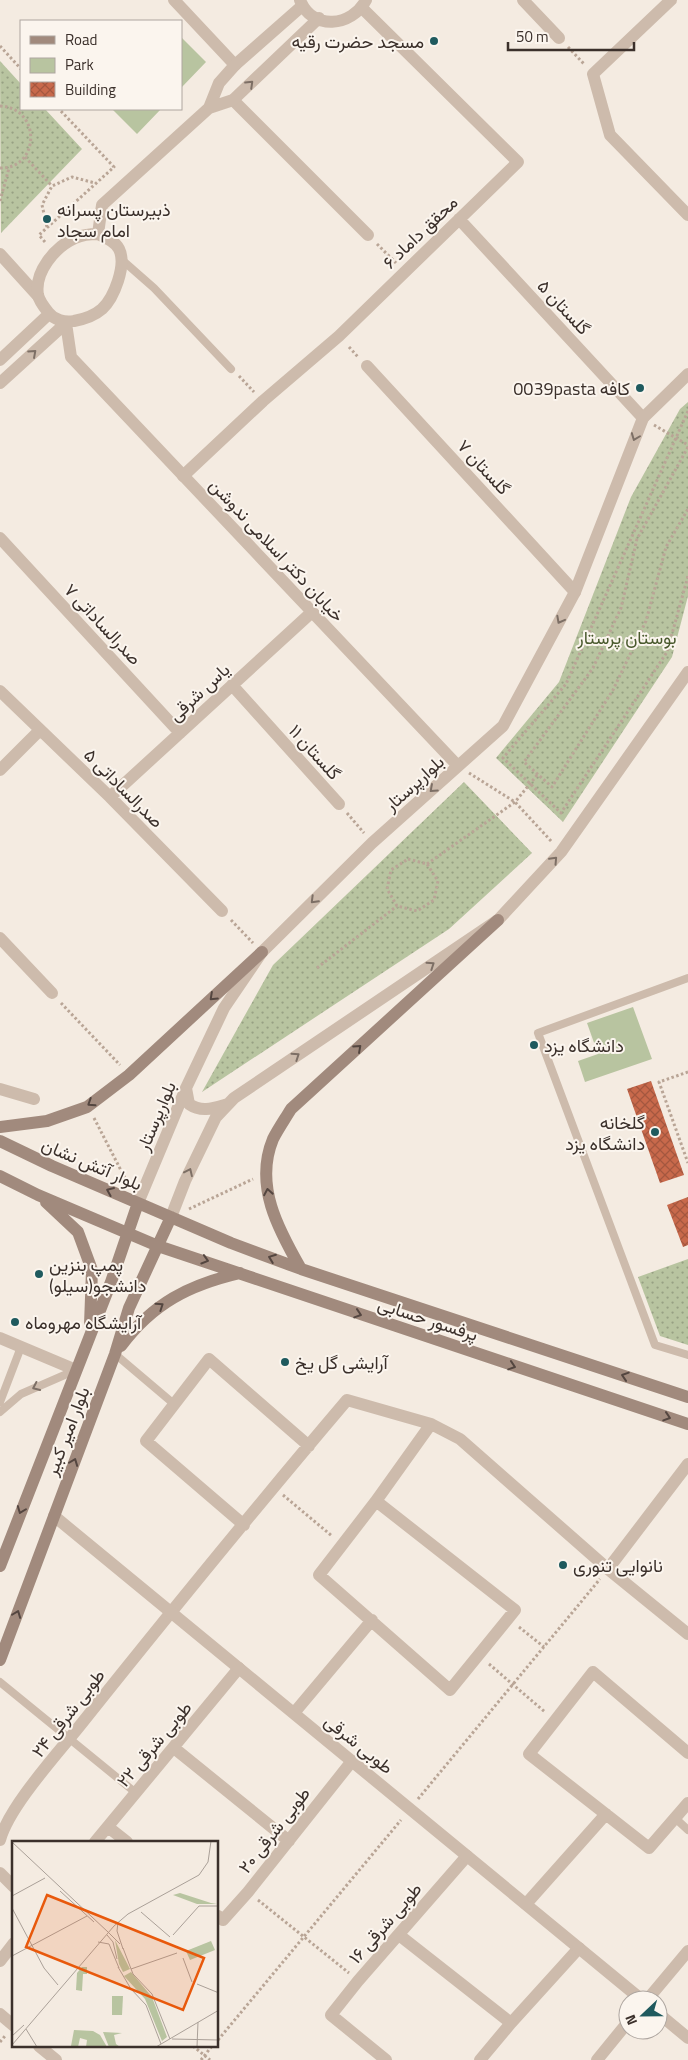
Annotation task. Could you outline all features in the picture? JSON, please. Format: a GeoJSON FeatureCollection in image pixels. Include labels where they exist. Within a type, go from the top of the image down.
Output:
{"type":"FeatureCollection","features":[{"type":"Feature","properties":{"kind":"main road"},"geometry":{"type":"LineString","coordinates":[[300,1268],[284,1240],[271,1209],[265,1173],[273,1139],[291,1109],[498,920]]}},
{"type":"Feature","properties":{"kind":"main road"},"geometry":{"type":"LineString","coordinates":[[0,1127],[47,1121],[88,1107],[129,1075],[262,952]]}},
{"type":"Feature","properties":{"kind":"main road","name":"بلوار آتش نشان"},"geometry":{"type":"LineString","coordinates":[[0,1141],[52,1166],[171,1217]]}},
{"type":"Feature","properties":{"kind":"main road"},"geometry":{"type":"LineString","coordinates":[[0,1176],[38,1195],[158,1246]]}},
{"type":"Feature","properties":{"kind":"main road"},"geometry":{"type":"LineString","coordinates":[[38,1195],[78,1232],[92,1270],[89,1333]]}},
{"type":"Feature","properties":{"kind":"main road","name":"بلوار امیر کبیر"},"geometry":{"type":"LineString","coordinates":[[0,1566],[89,1333],[111,1282],[138,1203]]}},
{"type":"Feature","properties":{"kind":"main road","name":"بلوار امیر کبیر"},"geometry":{"type":"LineString","coordinates":[[0,1660],[115,1354],[130,1308],[171,1217]]}},
{"type":"Feature","properties":{"kind":"main road","name":"پرفسور حسابی"},"geometry":{"type":"LineString","coordinates":[[171,1217],[300,1268],[688,1397]]}},
{"type":"Feature","properties":{"kind":"main road","name":"پرفسور حسابی"},"geometry":{"type":"LineString","coordinates":[[158,1246],[688,1424]]}},
{"type":"Feature","properties":{"kind":"main road"},"geometry":{"type":"LineString","coordinates":[[115,1354],[135,1328],[157,1307],[211,1280],[240,1273]]}},
{"type":"Feature","properties":{"kind":"street"},"geometry":{"type":"LineString","coordinates":[[174,0],[235,65]]}},
{"type":"Feature","properties":{"kind":"street"},"geometry":{"type":"LineString","coordinates":[[523,0],[559,38]]}},
{"type":"Feature","properties":{"kind":"street"},"geometry":{"type":"LineString","coordinates":[[666,2],[593,74],[610,135],[688,215]]}},
{"type":"Feature","properties":{"kind":"street"},"geometry":{"type":"LineString","coordinates":[[209,108],[219,83],[235,65],[301,3],[308,14],[326,22],[339,22],[352,17],[364,4]]}},
{"type":"Feature","properties":{"kind":"street","name":"محقق داماد ۶"},"geometry":{"type":"LineString","coordinates":[[183,476],[263,401],[339,336],[518,162],[364,4]]}},
{"type":"Feature","properties":{"kind":"street"},"geometry":{"type":"LineString","coordinates":[[98,234],[102,205],[209,108],[234,100],[318,18]]}},
{"type":"Feature","properties":{"kind":"street"},"geometry":{"type":"LineString","coordinates":[[234,100],[368,235]]}},
{"type":"Feature","properties":{"kind":"street","name":"گلستان ۵"},"geometry":{"type":"LineString","coordinates":[[459,219],[643,418]]}},
{"type":"Feature","properties":{"kind":"street"},"geometry":{"type":"LineString","coordinates":[[0,382],[66,323],[88,318],[102,308],[112,296],[118,284],[121,259],[119,249],[108,237],[98,234],[76,237],[55,253],[42,269],[38,281],[38,296]]}},
{"type":"Feature","properties":{"kind":"street"},"geometry":{"type":"LineString","coordinates":[[0,254],[38,296],[49,314],[66,323]]}},
{"type":"Feature","properties":{"kind":"street"},"geometry":{"type":"LineString","coordinates":[[0,360],[49,314]]}},
{"type":"Feature","properties":{"kind":"street","name":"خيابان دکتر اسلامی ندوشن"},"geometry":{"type":"LineString","coordinates":[[66,323],[71,357],[458,766]]}},
{"type":"Feature","properties":{"kind":"street","name":"گلستان ۷"},"geometry":{"type":"LineString","coordinates":[[367,366],[575,592]]}},
{"type":"Feature","properties":{"kind":"street","name":"بلوارپرستار"},"geometry":{"type":"LineString","coordinates":[[138,1203],[186,1088],[224,1008],[262,952],[372,843],[503,726],[575,592],[643,418],[688,374]]}},
{"type":"Feature","properties":{"kind":"street","name":"صدرالساداتی ۷"},"geometry":{"type":"LineString","coordinates":[[0,538],[180,733]]}},
{"type":"Feature","properties":{"kind":"street","name":"یاس شرقی"},"geometry":{"type":"LineString","coordinates":[[110,797],[312,612]]}},
{"type":"Feature","properties":{"kind":"street"},"geometry":{"type":"LineString","coordinates":[[171,1217],[204,1140],[216,1117],[228,1104],[234,1098],[498,920],[561,852],[688,672]]}},
{"type":"Feature","properties":{"kind":"street","name":"گلستان ۱۱"},"geometry":{"type":"LineString","coordinates":[[232,685],[339,804]]}},
{"type":"Feature","properties":{"kind":"street","name":"صدرالساداتی ۵"},"geometry":{"type":"LineString","coordinates":[[0,691],[110,797],[222,911]]}},
{"type":"Feature","properties":{"kind":"street"},"geometry":{"type":"LineString","coordinates":[[0,770],[40,730]]}},
{"type":"Feature","properties":{"kind":"street"},"geometry":{"type":"LineString","coordinates":[[0,938],[52,993]]}},
{"type":"Feature","properties":{"kind":"street"},"geometry":{"type":"LineString","coordinates":[[186,1088],[190,1104],[194,1108],[202,1110],[228,1104]]}},
{"type":"Feature","properties":{"kind":"street"},"geometry":{"type":"LineString","coordinates":[[0,1089],[34,1099]]}},
{"type":"Feature","properties":{"kind":"street"},"geometry":{"type":"LineString","coordinates":[[0,1338],[76,1370]]}},
{"type":"Feature","properties":{"kind":"street"},"geometry":{"type":"LineString","coordinates":[[244,1525],[146,1441],[209,1359],[309,1446]]}},
{"type":"Feature","properties":{"kind":"street","name":"طوبی شرقی ۲۴"},"geometry":{"type":"LineString","coordinates":[[0,1840],[2,1831],[26,1794],[70,1738],[170,1612],[348,1400],[431,1424]]}},
{"type":"Feature","properties":{"kind":"street"},"geometry":{"type":"LineString","coordinates":[[376,1501],[515,1610],[450,1690],[319,1575],[376,1501],[431,1424],[460,1439],[608,1569],[688,1634]]}},
{"type":"Feature","properties":{"kind":"street"},"geometry":{"type":"LineString","coordinates":[[608,1569],[688,1464]]}},
{"type":"Feature","properties":{"kind":"street","name":"طوبی شرقی"},"geometry":{"type":"LineString","coordinates":[[54,1516],[630,1990]]}},
{"type":"Feature","properties":{"kind":"street"},"geometry":{"type":"LineString","coordinates":[[294,1713],[372,1620]]}},
{"type":"Feature","properties":{"kind":"street","name":"طوبی شرقی ۲۲"},"geometry":{"type":"LineString","coordinates":[[96,1841],[239,1668]]}},
{"type":"Feature","properties":{"kind":"street"},"geometry":{"type":"LineString","coordinates":[[688,1753],[593,1672],[529,1754],[649,1848],[688,1803]]}},
{"type":"Feature","properties":{"kind":"street"},"geometry":{"type":"LineString","coordinates":[[174,1748],[289,1840]]}},
{"type":"Feature","properties":{"kind":"street","name":"طوبی شرقی ۲۰"},"geometry":{"type":"LineString","coordinates":[[220,1918],[248,1892],[352,1761]]}},
{"type":"Feature","properties":{"kind":"street"},"geometry":{"type":"LineString","coordinates":[[526,1904],[606,1814]]}},
{"type":"Feature","properties":{"kind":"street"},"geometry":{"type":"LineString","coordinates":[[108,1827],[126,1841]]}},
{"type":"Feature","properties":{"kind":"street","name":"طوبی شرقی ۱۶"},"geometry":{"type":"LineString","coordinates":[[386,2060],[331,2015],[358,1981],[467,1856]]}},
{"type":"Feature","properties":{"kind":"street"},"geometry":{"type":"LineString","coordinates":[[0,1873],[12,1885]]}},
{"type":"Feature","properties":{"kind":"street"},"geometry":{"type":"LineString","coordinates":[[399,1935],[511,2023]]}},
{"type":"Feature","properties":{"kind":"street"},"geometry":{"type":"LineString","coordinates":[[0,1961],[12,1946]]}},
{"type":"Feature","properties":{"kind":"street"},"geometry":{"type":"LineString","coordinates":[[480,2060],[579,1948]]}},
{"type":"Feature","properties":{"kind":"street"},"geometry":{"type":"LineString","coordinates":[[655,1990],[688,1951]]}},
{"type":"Feature","properties":{"kind":"street"},"geometry":{"type":"LineString","coordinates":[[0,2014],[12,2024]]}},
{"type":"Feature","properties":{"kind":"street"},"geometry":{"type":"LineString","coordinates":[[668,2021],[688,2038]]}},
{"type":"Feature","properties":{"kind":"street"},"geometry":{"type":"LineString","coordinates":[[597,2060],[618,2034]]}},
{"type":"Feature","properties":{"kind":"street"},"geometry":{"type":"LineString","coordinates":[[41,2048],[56,2060]]}},
{"type":"Feature","properties":{"kind":"lane"},"geometry":{"type":"LineString","coordinates":[[121,259],[154,288],[232,368]]}},
{"type":"Feature","properties":{"kind":"lane"},"geometry":{"type":"LineString","coordinates":[[688,978],[538,1033],[655,1345],[688,1355]]}},
{"type":"Feature","properties":{"kind":"lane"},"geometry":{"type":"LineString","coordinates":[[0,1402],[21,1347]]}},
{"type":"Feature","properties":{"kind":"lane"},"geometry":{"type":"LineString","coordinates":[[115,1354],[174,1404]]}},
{"type":"Feature","properties":{"kind":"lane"},"geometry":{"type":"LineString","coordinates":[[0,1412],[22,1394],[76,1370]]}},
{"type":"Feature","properties":{"kind":"lane"},"geometry":{"type":"LineString","coordinates":[[0,1682],[136,1793]]}},
{"type":"Feature","properties":{"kind":"lane"},"geometry":{"type":"LineString","coordinates":[[675,1818],[688,1830]]}},
{"type":"Feature","properties":{"kind":"path"},"geometry":{"type":"LineString","coordinates":[[559,38],[593,74]]}},
{"type":"Feature","properties":{"kind":"path"},"geometry":{"type":"LineString","coordinates":[[0,46],[20,68]]}},
{"type":"Feature","properties":{"kind":"path"},"geometry":{"type":"LineString","coordinates":[[0,106],[11,106],[27,119],[32,138],[25,157],[9,168],[0,168]]}},
{"type":"Feature","properties":{"kind":"path"},"geometry":{"type":"LineString","coordinates":[[55,253],[38,235],[114,167],[60,110]]}},
{"type":"Feature","properties":{"kind":"path"},"geometry":{"type":"LineString","coordinates":[[25,157],[52,186]]}},
{"type":"Feature","properties":{"kind":"path"},"geometry":{"type":"LineString","coordinates":[[0,202],[9,168]]}},
{"type":"Feature","properties":{"kind":"path"},"geometry":{"type":"LineString","coordinates":[[47,227],[42,205],[52,186],[72,177],[96,183]]}},
{"type":"Feature","properties":{"kind":"path"},"geometry":{"type":"LineString","coordinates":[[368,235],[404,271]]}},
{"type":"Feature","properties":{"kind":"path"},"geometry":{"type":"LineString","coordinates":[[339,336],[367,366]]}},
{"type":"Feature","properties":{"kind":"path"},"geometry":{"type":"LineString","coordinates":[[232,368],[263,401]]}},
{"type":"Feature","properties":{"kind":"path"},"geometry":{"type":"LineString","coordinates":[[688,411],[566,684],[503,758],[561,813],[667,652],[688,576]]}},
{"type":"Feature","properties":{"kind":"path"},"geometry":{"type":"LineString","coordinates":[[643,418],[688,446],[637,540],[620,608],[593,668],[524,762],[552,787],[613,690],[646,621],[666,547],[688,509]]}},
{"type":"Feature","properties":{"kind":"path"},"geometry":{"type":"LineString","coordinates":[[458,766],[515,802],[561,852]]}},
{"type":"Feature","properties":{"kind":"path"},"geometry":{"type":"LineString","coordinates":[[427,864],[515,802],[538,774]]}},
{"type":"Feature","properties":{"kind":"path","name":"گلستان ۱۱"},"geometry":{"type":"LineString","coordinates":[[339,804],[372,843]]}},
{"type":"Feature","properties":{"kind":"path"},"geometry":{"type":"LineString","coordinates":[[408,859],[427,864],[438,881],[434,900],[417,910],[397,906],[387,889],[391,870],[408,859]]}},
{"type":"Feature","properties":{"kind":"path"},"geometry":{"type":"LineString","coordinates":[[317,968],[397,906]]}},
{"type":"Feature","properties":{"kind":"path"},"geometry":{"type":"LineString","coordinates":[[222,911],[262,952]]}},
{"type":"Feature","properties":{"kind":"path"},"geometry":{"type":"LineString","coordinates":[[52,993],[129,1075]]}},
{"type":"Feature","properties":{"kind":"path"},"geometry":{"type":"LineString","coordinates":[[688,1072],[659,1082],[688,1163]]}},
{"type":"Feature","properties":{"kind":"path"},"geometry":{"type":"LineString","coordinates":[[88,1107],[138,1203]]}},
{"type":"Feature","properties":{"kind":"path"},"geometry":{"type":"LineString","coordinates":[[171,1217],[265,1173]]}},
{"type":"Feature","properties":{"kind":"path"},"geometry":{"type":"LineString","coordinates":[[275,1487],[342,1545]]}},
{"type":"Feature","properties":{"kind":"path"},"geometry":{"type":"LineString","coordinates":[[219,2039],[608,1569]]}},
{"type":"Feature","properties":{"kind":"path"},"geometry":{"type":"LineString","coordinates":[[508,1618],[544,1647]]}},
{"type":"Feature","properties":{"kind":"path"},"geometry":{"type":"LineString","coordinates":[[478,1656],[555,1720]]}},
{"type":"Feature","properties":{"kind":"path"},"geometry":{"type":"LineString","coordinates":[[248,1892],[358,1981]]}},
{"type":"Feature","properties":{"kind":"path"},"geometry":{"type":"LineString","coordinates":[[195,2048],[210,2060]]}},
{"type":"Feature","properties":{"kind":"path"},"geometry":{"type":"LineString","coordinates":[[200,2060],[210,2048]]}},
{"type":"Feature","properties":{"kind":"green space"},"geometry":{"type":"Polygon","coordinates":[[[182,38],[206,62],[182,87],[182,38]]]}},
{"type":"Feature","properties":{"kind":"green space"},"geometry":{"type":"Polygon","coordinates":[[[0,61],[20,83],[20,110],[46,110],[82,149],[1,233],[0,61]]]}},
{"type":"Feature","properties":{"kind":"green space"},"geometry":{"type":"Polygon","coordinates":[[[113,110],[160,110],[137,134],[113,110]]]}},
{"type":"Feature","properties":{"kind":"green space","name":"بوستان پرستار"},"geometry":{"type":"Polygon","coordinates":[[[688,402],[688,596],[672,657],[563,822],[496,758],[559,682],[631,497],[680,409],[688,402]]]}},
{"type":"Feature","properties":{"kind":"green space"},"geometry":{"type":"Polygon","coordinates":[[[464,782],[532,853],[449,929],[202,1092],[273,965],[464,782]]]}},
{"type":"Feature","properties":{"kind":"green space"},"geometry":{"type":"Polygon","coordinates":[[[633,1007],[652,1059],[585,1082],[578,1061],[598,1054],[587,1023],[633,1007]]]}},
{"type":"Feature","properties":{"kind":"green space"},"geometry":{"type":"Polygon","coordinates":[[[688,1259],[688,1345],[660,1336],[638,1277],[688,1259]]]}},
{"type":"Feature","properties":{"kind":"building","name":"گلخانه دانشگاه یزد"},"geometry":{"type":"Polygon","coordinates":[[[651,1081],[684,1175],[660,1183],[627,1089],[651,1081]]]}},
{"type":"Feature","properties":{"kind":"building"},"geometry":{"type":"Polygon","coordinates":[[[688,1197],[688,1245],[683,1247],[667,1205],[688,1197]]]}},
{"type":"Feature","properties":{"kind":"place","name":"مسجد حضرت رقیه"},"geometry":{"type":"Point","coordinates":[434,41]}},
{"type":"Feature","properties":{"kind":"place","name":"ذبیرستان پسرانه امام سجاد"},"geometry":{"type":"Point","coordinates":[47,219]}},
{"type":"Feature","properties":{"kind":"place","name":"0039pasta کافه"},"geometry":{"type":"Point","coordinates":[640,388]}},
{"type":"Feature","properties":{"kind":"place","name":"دانشگاه یزد"},"geometry":{"type":"Point","coordinates":[534,1045]}},
{"type":"Feature","properties":{"kind":"place","name":"گلخانه دانشگاه یزد"},"geometry":{"type":"Point","coordinates":[655,1132]}},
{"type":"Feature","properties":{"kind":"place","name":"پمپ بنزین دانشجو(سیلو)"},"geometry":{"type":"Point","coordinates":[39,1274]}},
{"type":"Feature","properties":{"kind":"place","name":"آرایشگاه مهروماه"},"geometry":{"type":"Point","coordinates":[15,1322]}},
{"type":"Feature","properties":{"kind":"place","name":"آرایشی گل یخ"},"geometry":{"type":"Point","coordinates":[285,1362]}},
{"type":"Feature","properties":{"kind":"place","name":"نانوایی تنوری"},"geometry":{"type":"Point","coordinates":[563,1565]}}]}
